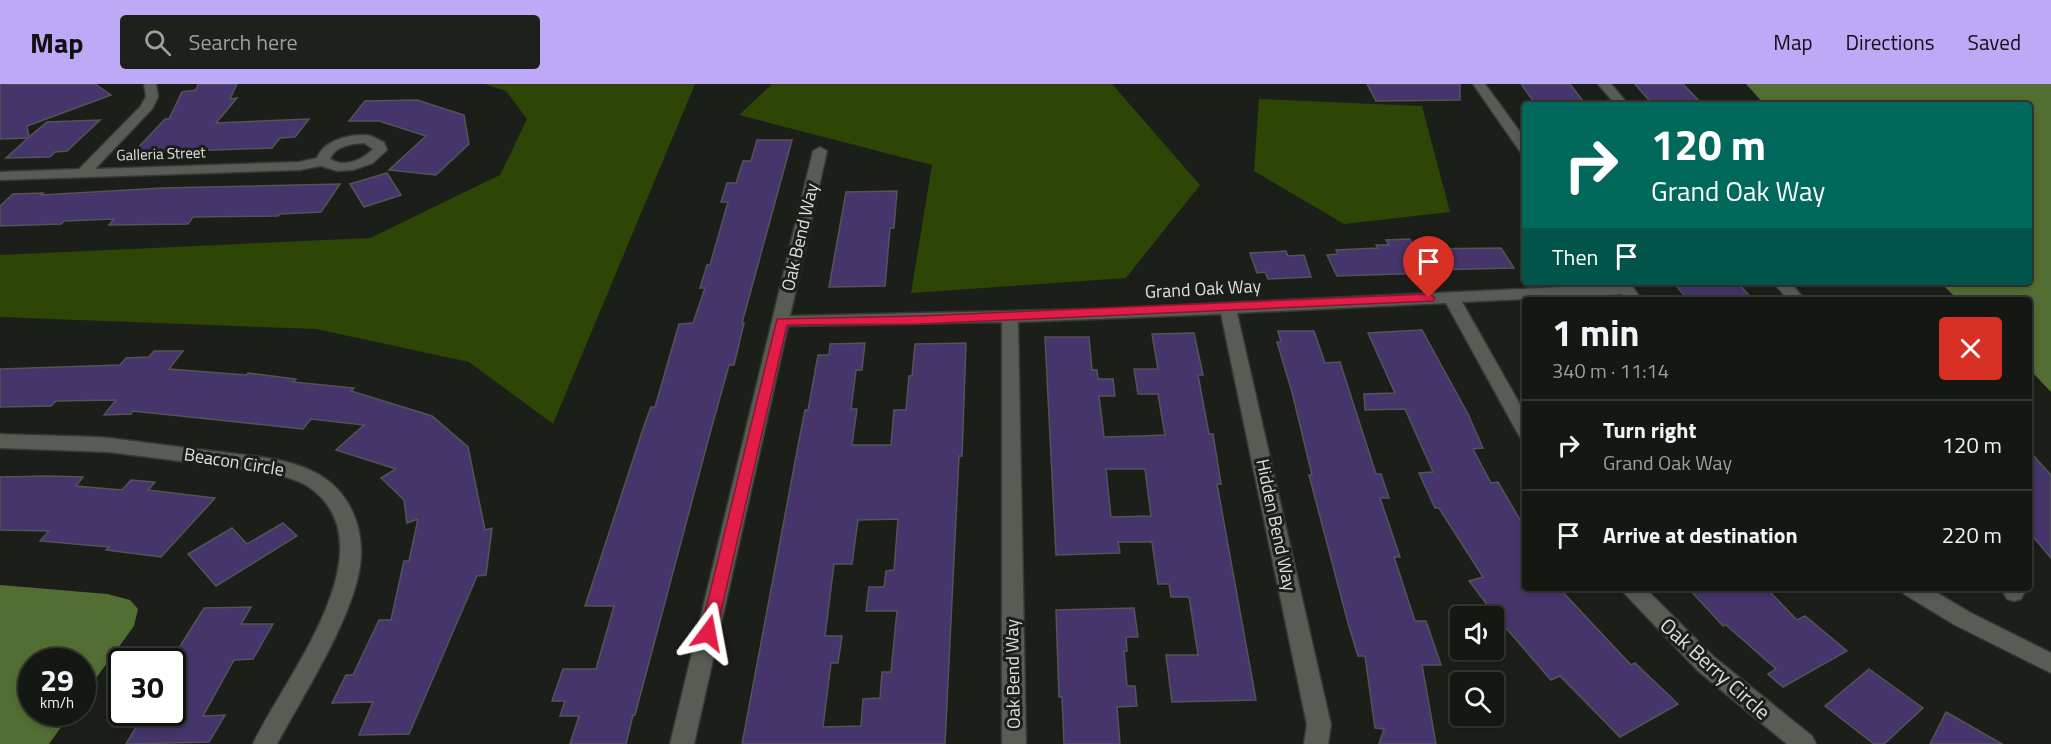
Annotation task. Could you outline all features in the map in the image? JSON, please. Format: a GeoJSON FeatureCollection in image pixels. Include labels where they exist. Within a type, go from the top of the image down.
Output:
{"type":"FeatureCollection","features":[{"type":"Feature","properties":{"kind":"street"},"geometry":{"type":"LineString","coordinates":[[83,173],[146,109],[152,97],[150,84]]}},
{"type":"Feature","properties":{"kind":"street"},"geometry":{"type":"LineString","coordinates":[[1479,84],[1522,144]]}},
{"type":"Feature","properties":{"kind":"street"},"geometry":{"type":"LineString","coordinates":[[1604,84],[1620,102]]}},
{"type":"Feature","properties":{"kind":"street","name":"Oak Bend Way"},"geometry":{"type":"LineString","coordinates":[[682,744],[820,151]]}},
{"type":"Feature","properties":{"kind":"street","name":"Galleria Street"},"geometry":{"type":"LineString","coordinates":[[0,176],[299,166],[323,161]]}},
{"type":"Feature","properties":{"kind":"street"},"geometry":{"type":"LineString","coordinates":[[1784,285],[1794,297]]}},
{"type":"Feature","properties":{"kind":"street","name":"Grand Oak Way"},"geometry":{"type":"LineString","coordinates":[[781,321],[896,321],[1010,317],[1627,290]]}},
{"type":"Feature","properties":{"kind":"street"},"geometry":{"type":"LineString","coordinates":[[1451,297],[1522,425]]}},
{"type":"Feature","properties":{"kind":"street","name":"Hidden Bend Way"},"geometry":{"type":"LineString","coordinates":[[1228,307],[1319,725],[1316,744]]}},
{"type":"Feature","properties":{"kind":"street","name":"Oak Bend Way"},"geometry":{"type":"LineString","coordinates":[[1010,317],[1014,744]]}},
{"type":"Feature","properties":{"kind":"street","name":"Beacon Circle"},"geometry":{"type":"LineString","coordinates":[[0,441],[108,444],[267,465],[296,473],[319,484],[337,501],[348,523],[351,548],[349,573],[335,612],[265,744]]}},
{"type":"Feature","properties":{"kind":"street","name":"Oak Berry Circle"},"geometry":{"type":"LineString","coordinates":[[1635,591],[1660,620],[1706,664],[1804,744]]}},
{"type":"Feature","properties":{"kind":"street"},"geometry":{"type":"LineString","coordinates":[[1916,591],[1963,620],[2051,664]]}},
{"type":"Feature","properties":{"kind":"shaded area"},"geometry":{"type":"Polygon","coordinates":[[[484,84],[695,84],[553,424],[469,362],[316,329],[0,317],[0,255],[370,238],[500,175],[527,119],[506,91],[484,84]]]}},
{"type":"Feature","properties":{"kind":"shaded area"},"geometry":{"type":"Polygon","coordinates":[[[772,84],[1112,84],[1200,185],[1126,278],[911,293],[932,165],[739,115],[772,84]]]}},
{"type":"Feature","properties":{"kind":"shaded area"},"geometry":{"type":"Polygon","coordinates":[[[1746,84],[2051,84],[2051,392],[2032,372],[2032,297],[1955,297],[1943,285],[2032,285],[2032,102],[1762,102],[1746,84]]]}},
{"type":"Feature","properties":{"kind":"shaded area"},"geometry":{"type":"Polygon","coordinates":[[[1259,99],[1422,106],[1450,212],[1344,224],[1254,171],[1259,99]]]}},
{"type":"Feature","properties":{"kind":"shaded area"},"geometry":{"type":"Polygon","coordinates":[[[0,585],[107,594],[130,600],[138,609],[134,626],[118,648],[108,648],[108,662],[96,678],[96,648],[18,648],[18,726],[62,726],[49,744],[0,744],[0,585]]]}},
{"type":"Feature","properties":{"kind":"building"},"geometry":{"type":"Polygon","coordinates":[[[0,84],[95,84],[111,95],[27,126],[29,137],[47,122],[100,120],[67,151],[55,152],[50,157],[6,158],[28,138],[0,139],[0,84]]]}},
{"type":"Feature","properties":{"kind":"building"},"geometry":{"type":"Polygon","coordinates":[[[198,84],[237,84],[230,99],[237,98],[216,123],[309,119],[295,137],[280,138],[272,148],[133,153],[165,119],[169,119],[182,92],[196,90],[198,84]]]}},
{"type":"Feature","properties":{"kind":"building"},"geometry":{"type":"Polygon","coordinates":[[[1367,84],[1460,84],[1460,100],[1376,101],[1367,84]]]}},
{"type":"Feature","properties":{"kind":"building"},"geometry":{"type":"Polygon","coordinates":[[[1521,84],[1570,84],[1584,102],[1534,102],[1521,84]]]}},
{"type":"Feature","properties":{"kind":"building"},"geometry":{"type":"Polygon","coordinates":[[[1635,84],[1683,84],[1700,102],[1650,102],[1635,84]]]}},
{"type":"Feature","properties":{"kind":"building"},"geometry":{"type":"Polygon","coordinates":[[[417,100],[464,115],[469,144],[436,175],[389,170],[426,136],[379,121],[349,121],[365,101],[417,100]]]}},
{"type":"Feature","properties":{"kind":"building"},"geometry":{"type":"Polygon","coordinates":[[[757,140],[792,140],[742,323],[744,323],[734,365],[729,365],[635,715],[633,715],[626,744],[570,744],[579,716],[560,716],[565,701],[552,701],[563,669],[596,669],[614,606],[585,606],[644,426],[651,407],[655,407],[679,324],[693,323],[705,288],[700,288],[707,265],[710,265],[728,202],[721,202],[727,183],[736,183],[743,161],[751,161],[757,140]]]}},
{"type":"Feature","properties":{"kind":"building"},"geometry":{"type":"Polygon","coordinates":[[[387,173],[401,195],[364,207],[350,184],[387,173]]]}},
{"type":"Feature","properties":{"kind":"building"},"geometry":{"type":"Polygon","coordinates":[[[340,184],[321,212],[280,214],[278,216],[193,217],[188,224],[109,225],[114,219],[0,226],[0,206],[13,194],[43,193],[41,195],[162,188],[340,184]]]}},
{"type":"Feature","properties":{"kind":"building"},"geometry":{"type":"Polygon","coordinates":[[[897,191],[894,228],[890,228],[885,286],[829,287],[846,192],[897,191]]]}},
{"type":"Feature","properties":{"kind":"building"},"geometry":{"type":"Polygon","coordinates":[[[1410,239],[1415,249],[1501,248],[1514,268],[1427,270],[1428,273],[1337,276],[1327,255],[1338,254],[1336,250],[1378,248],[1376,245],[1389,245],[1386,240],[1410,239]]]}},
{"type":"Feature","properties":{"kind":"building"},"geometry":{"type":"Polygon","coordinates":[[[1286,251],[1288,256],[1304,255],[1311,277],[1268,279],[1265,272],[1257,273],[1250,253],[1286,251]]]}},
{"type":"Feature","properties":{"kind":"building"},"geometry":{"type":"Polygon","coordinates":[[[1676,285],[1740,285],[1750,297],[1686,297],[1676,285]]]}},
{"type":"Feature","properties":{"kind":"building"},"geometry":{"type":"Polygon","coordinates":[[[1422,330],[1468,414],[1483,448],[1473,449],[1491,483],[1498,482],[1522,523],[1522,591],[1562,591],[1631,665],[1635,663],[1678,704],[1620,737],[1560,676],[1551,680],[1504,626],[1504,606],[1488,606],[1469,581],[1483,577],[1439,508],[1435,508],[1419,473],[1433,472],[1405,409],[1365,410],[1364,394],[1395,393],[1368,333],[1422,330]]]}},
{"type":"Feature","properties":{"kind":"building"},"geometry":{"type":"Polygon","coordinates":[[[1278,331],[1314,331],[1325,363],[1340,362],[1376,474],[1381,474],[1389,498],[1380,498],[1400,557],[1394,557],[1415,621],[1426,621],[1441,665],[1422,665],[1436,744],[1379,744],[1384,729],[1375,728],[1365,656],[1358,656],[1348,623],[1309,475],[1312,475],[1292,392],[1277,342],[1281,342],[1278,331]]]}},
{"type":"Feature","properties":{"kind":"building"},"geometry":{"type":"Polygon","coordinates":[[[1194,333],[1203,375],[1198,375],[1209,434],[1213,434],[1221,484],[1217,484],[1256,700],[1172,702],[1166,655],[1198,655],[1189,597],[1171,597],[1169,584],[1158,584],[1152,542],[1118,542],[1120,553],[1056,555],[1045,337],[1089,337],[1092,370],[1097,370],[1098,379],[1113,379],[1115,396],[1099,396],[1104,437],[1165,435],[1158,394],[1138,394],[1134,369],[1158,369],[1152,334],[1194,333]],[[1106,469],[1111,517],[1151,516],[1145,469],[1106,469]]]}},
{"type":"Feature","properties":{"kind":"building"},"geometry":{"type":"Polygon","coordinates":[[[865,343],[862,370],[856,370],[851,409],[857,409],[852,445],[891,445],[894,410],[906,410],[915,344],[966,343],[962,456],[959,456],[945,744],[742,744],[805,410],[808,410],[818,355],[829,355],[830,344],[865,343]],[[898,519],[858,520],[852,564],[834,564],[825,636],[842,636],[838,663],[831,663],[823,727],[861,726],[863,699],[880,698],[882,672],[891,672],[897,611],[866,611],[869,587],[884,587],[886,571],[894,570],[898,519]]]}},
{"type":"Feature","properties":{"kind":"building"},"geometry":{"type":"Polygon","coordinates":[[[154,351],[183,351],[169,369],[246,375],[248,373],[296,379],[293,382],[354,388],[351,391],[432,416],[468,447],[485,530],[492,528],[486,575],[477,576],[409,734],[359,735],[373,702],[332,703],[346,675],[353,675],[379,620],[391,620],[404,561],[409,561],[418,519],[407,523],[404,500],[381,478],[396,469],[336,450],[364,425],[311,419],[303,429],[133,411],[131,414],[104,415],[116,400],[56,401],[51,406],[0,407],[0,369],[120,365],[126,358],[149,357],[154,351]]]}},
{"type":"Feature","properties":{"kind":"building"},"geometry":{"type":"Polygon","coordinates":[[[2032,454],[2051,475],[2051,558],[2032,535],[2032,454]]]}},
{"type":"Feature","properties":{"kind":"building"},"geometry":{"type":"Polygon","coordinates":[[[0,477],[83,477],[76,486],[122,490],[131,480],[155,482],[148,490],[215,498],[161,557],[106,550],[109,547],[40,541],[49,531],[0,530],[0,477]]]}},
{"type":"Feature","properties":{"kind":"building"},"geometry":{"type":"Polygon","coordinates":[[[283,523],[297,536],[216,586],[188,554],[232,528],[247,544],[283,523]]]}},
{"type":"Feature","properties":{"kind":"building"},"geometry":{"type":"Polygon","coordinates":[[[1691,591],[1769,591],[1797,620],[1805,616],[1847,651],[1783,687],[1768,674],[1776,669],[1726,625],[1723,626],[1691,591]]]}},
{"type":"Feature","properties":{"kind":"building"},"geometry":{"type":"Polygon","coordinates":[[[251,607],[241,624],[273,624],[253,659],[234,660],[203,716],[225,715],[209,742],[126,744],[137,726],[186,726],[186,648],[179,648],[204,608],[251,607]]]}},
{"type":"Feature","properties":{"kind":"building"},"geometry":{"type":"Polygon","coordinates":[[[1134,608],[1138,637],[1126,637],[1127,651],[1124,651],[1127,686],[1135,686],[1137,706],[1117,707],[1120,744],[1064,744],[1062,697],[1059,697],[1056,610],[1134,608]]]}},
{"type":"Feature","properties":{"kind":"building"},"geometry":{"type":"Polygon","coordinates":[[[1869,669],[1923,708],[1884,744],[1874,744],[1825,706],[1869,669]]]}},
{"type":"Feature","properties":{"kind":"building"},"geometry":{"type":"Polygon","coordinates":[[[1946,712],[2002,744],[1930,744],[1946,712]]]}},
{"type":"Feature","properties":{"kind":"route"},"geometry":{"type":"LineString","coordinates":[[708,633],[781,321],[896,321],[1429,298]]}}]}
